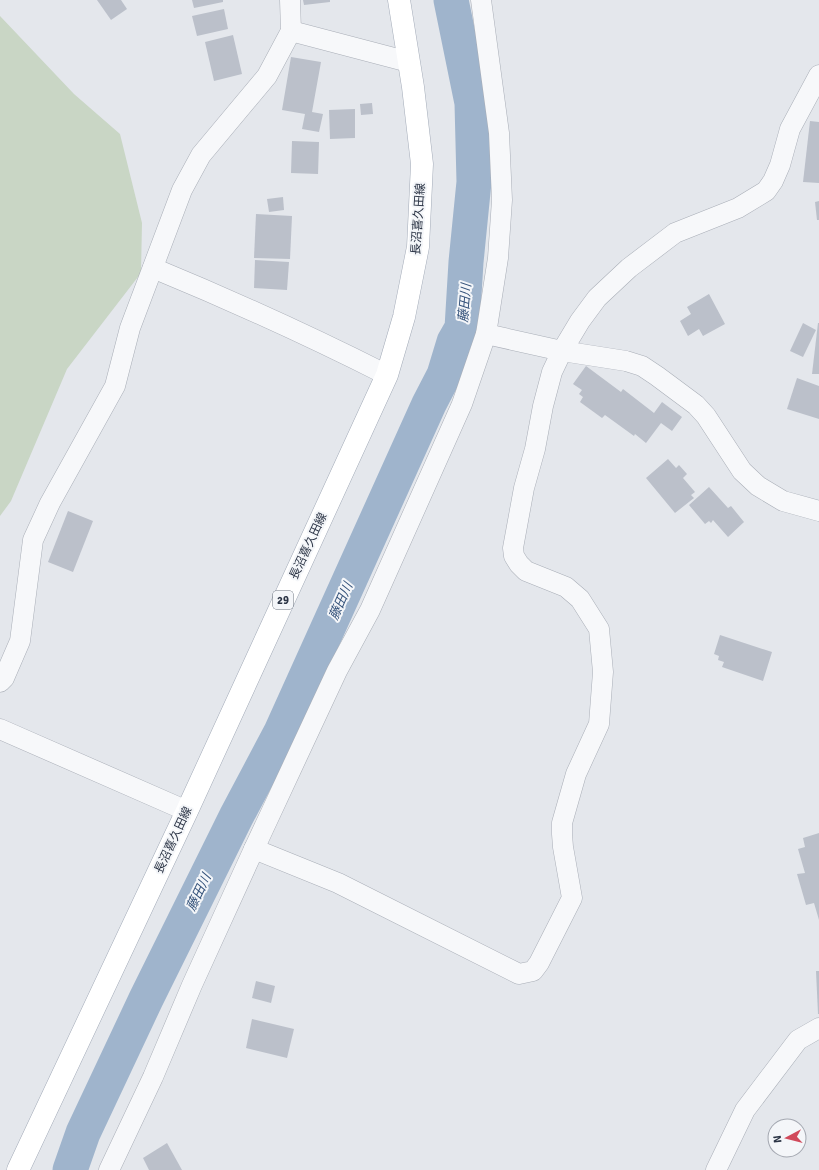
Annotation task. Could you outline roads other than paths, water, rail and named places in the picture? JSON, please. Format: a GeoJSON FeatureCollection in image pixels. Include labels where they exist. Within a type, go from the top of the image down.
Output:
{"type":"FeatureCollection","features":[{"type":"Feature","properties":{"kind":"main road","name":"長沼喜久田線"},"geometry":{"type":"LineString","coordinates":[[18,1170],[187,811],[387,375],[404,317],[418,247],[422,164],[413,87],[399,0]]}},
{"type":"Feature","properties":{"kind":"street"},"geometry":{"type":"LineString","coordinates":[[0,682],[4,678],[20,641],[33,540],[50,503],[115,386],[130,328],[182,190],[201,155],[267,76],[292,31],[290,0]]}},
{"type":"Feature","properties":{"kind":"street"},"geometry":{"type":"LineString","coordinates":[[109,1170],[153,1078],[192,985],[337,671],[377,596],[462,404],[486,334],[498,258],[502,200],[499,133],[481,0]]}},
{"type":"Feature","properties":{"kind":"street"},"geometry":{"type":"LineString","coordinates":[[292,31],[409,62]]}},
{"type":"Feature","properties":{"kind":"street"},"geometry":{"type":"LineString","coordinates":[[254,849],[338,883],[519,974],[533,971],[539,963],[572,898],[563,847],[562,823],[576,774],[599,724],[602,678],[599,629],[580,599],[566,587],[526,571],[514,556],[513,548],[524,488],[535,449],[543,406],[552,372],[562,351],[580,321],[597,298],[629,268],[675,233],[738,208],[766,191],[773,181],[780,165],[790,129],[819,75]]}},
{"type":"Feature","properties":{"kind":"street"},"geometry":{"type":"LineString","coordinates":[[153,268],[204,289],[315,339],[387,375]]}},
{"type":"Feature","properties":{"kind":"street"},"geometry":{"type":"LineString","coordinates":[[486,334],[562,351],[626,361],[642,366],[696,405],[706,416],[742,471],[758,486],[783,500],[819,511]]}},
{"type":"Feature","properties":{"kind":"street"},"geometry":{"type":"LineString","coordinates":[[0,728],[187,811]]}},
{"type":"Feature","properties":{"kind":"street"},"geometry":{"type":"LineString","coordinates":[[716,1170],[745,1110],[798,1040],[819,1028]]}},
{"type":"Feature","properties":{"kind":"waterway","name":"藤田川"},"geometry":{"type":"LineString","coordinates":[[70,1170],[83,1133],[146,999],[236,817],[281,732],[429,404],[444,375],[454,342],[462,328],[466,262],[474,182],[472,103],[451,0]]}}]}
